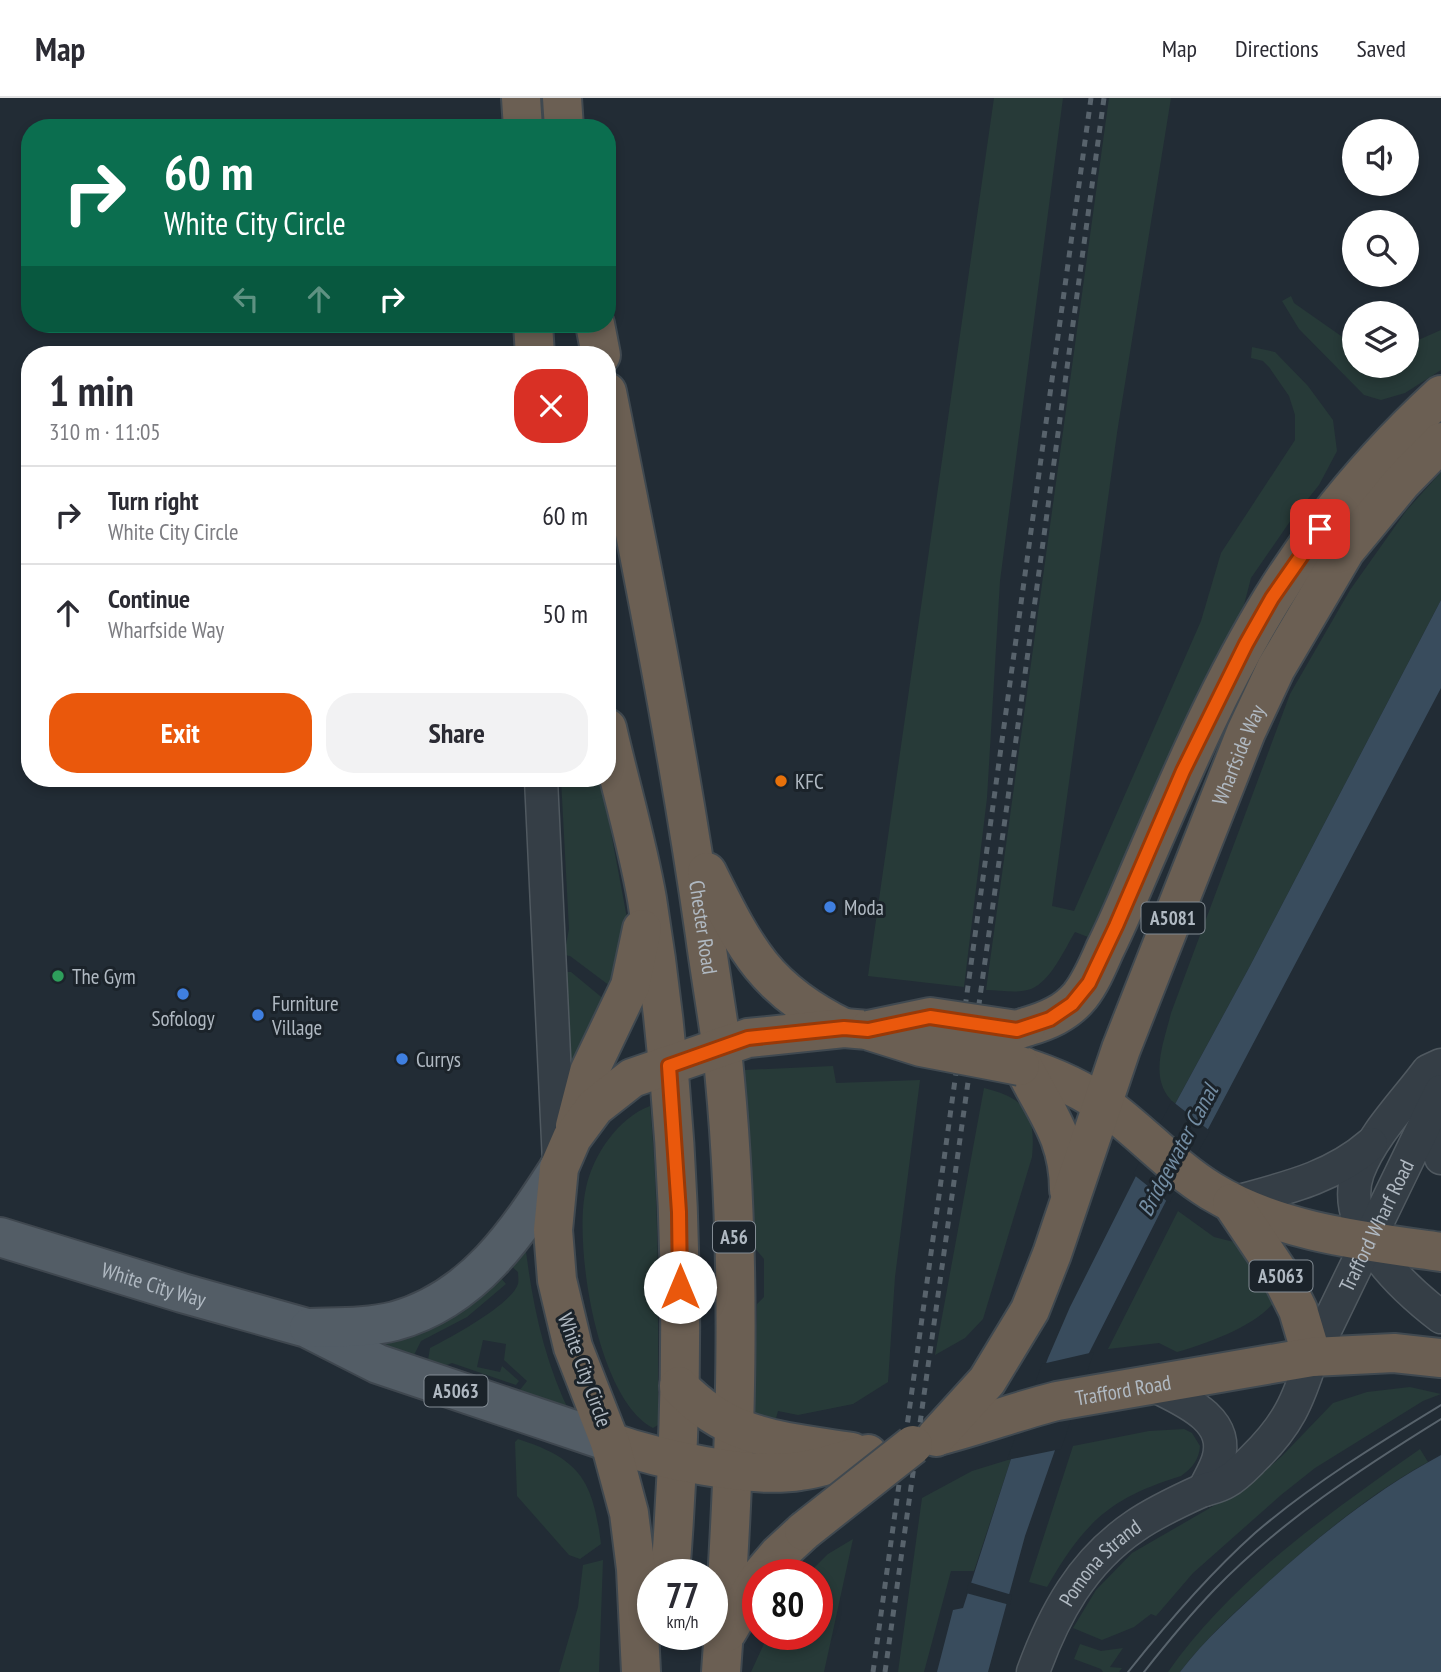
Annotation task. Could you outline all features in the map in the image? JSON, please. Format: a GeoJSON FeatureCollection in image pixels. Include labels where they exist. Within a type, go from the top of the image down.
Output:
{"type":"FeatureCollection","features":[{"type":"Feature","properties":{"kind":"highway"},"geometry":{"type":"LineString","coordinates":[[521,98],[522,119]]}},
{"type":"Feature","properties":{"kind":"highway"},"geometry":{"type":"LineString","coordinates":[[562,98],[563,119]]}},
{"type":"Feature","properties":{"kind":"highway","name":"Wharfside Way"},"geometry":{"type":"LineString","coordinates":[[856,1029],[930,1017],[1017,1030],[1061,1013],[1072,1004],[1089,983],[1183,771],[1272,598],[1308,544],[1338,506],[1441,395]]}},
{"type":"Feature","properties":{"kind":"highway","name":"Chester Road"},"geometry":{"type":"LineString","coordinates":[[616,437],[692,842],[721,1047],[733,1206],[734,1469]]}},
{"type":"Feature","properties":{"kind":"highway","name":"Wharfside Way"},"geometry":{"type":"LineString","coordinates":[[1102,1104],[1246,732],[1276,668],[1345,551],[1402,482],[1441,442]]}},
{"type":"Feature","properties":{"kind":"highway"},"geometry":{"type":"LineString","coordinates":[[616,767],[646,895],[669,1066],[680,1237],[678,1461],[671,1559]]}},
{"type":"Feature","properties":{"kind":"highway","name":"A56"},"geometry":{"type":"LineString","coordinates":[[692,842],[734,926],[763,970],[793,999],[816,1014],[856,1029]]}},
{"type":"Feature","properties":{"kind":"highway","name":"White City Circle"},"geometry":{"type":"LineString","coordinates":[[646,895],[634,970],[623,1003],[589,1072],[566,1153],[553,1245],[561,1301],[577,1358],[610,1442],[644,1454],[678,1461],[771,1472],[800,1457],[868,1454],[946,1429]]}},
{"type":"Feature","properties":{"kind":"highway"},"geometry":{"type":"LineString","coordinates":[[566,1153],[595,1107],[632,1077],[748,1038],[856,1029]]}},
{"type":"Feature","properties":{"kind":"highway","name":"A5063"},"geometry":{"type":"LineString","coordinates":[[856,1029],[920,1047],[1022,1066],[1069,1084],[1102,1104],[1187,1174],[1232,1203],[1274,1219],[1370,1241],[1441,1252]]}},
{"type":"Feature","properties":{"kind":"highway","name":"A5081"},"geometry":{"type":"LineString","coordinates":[[1022,1066],[1052,1117],[1064,1146],[1070,1202]]}},
{"type":"Feature","properties":{"kind":"highway","name":"A5081"},"geometry":{"type":"LineString","coordinates":[[946,1429],[988,1381],[1030,1310],[1070,1202],[1102,1104]]}},
{"type":"Feature","properties":{"kind":"highway","name":"A5063"},"geometry":{"type":"LineString","coordinates":[[1232,1203],[1281,1276],[1298,1310],[1312,1357]]}},
{"type":"Feature","properties":{"kind":"highway","name":"Trafford Road"},"geometry":{"type":"LineString","coordinates":[[946,1429],[1022,1409],[1312,1357],[1394,1353],[1441,1358]]}},
{"type":"Feature","properties":{"kind":"highway"},"geometry":{"type":"LineString","coordinates":[[679,1386],[693,1401],[715,1417],[766,1438],[800,1457]]}},
{"type":"Feature","properties":{"kind":"highway"},"geometry":{"type":"LineString","coordinates":[[775,1559],[804,1531],[946,1429]]}},
{"type":"Feature","properties":{"kind":"highway"},"geometry":{"type":"LineString","coordinates":[[610,1442],[629,1513],[646,1672]]}},
{"type":"Feature","properties":{"kind":"highway","name":"A56"},"geometry":{"type":"LineString","coordinates":[[722,1656],[734,1469]]}},
{"type":"Feature","properties":{"kind":"highway"},"geometry":{"type":"LineString","coordinates":[[722,1656],[742,1614]]}},
{"type":"Feature","properties":{"kind":"highway"},"geometry":{"type":"LineString","coordinates":[[646,1672],[657,1650]]}},
{"type":"Feature","properties":{"kind":"main road","name":"White City Way"},"geometry":{"type":"LineString","coordinates":[[307,1328],[368,1326],[393,1321],[419,1313],[445,1300],[481,1272],[528,1216],[566,1153]]}},
{"type":"Feature","properties":{"kind":"main road","name":"White City Way"},"geometry":{"type":"LineString","coordinates":[[0,1237],[307,1328],[377,1364],[610,1442]]}},
{"type":"Feature","properties":{"kind":"street"},"geometry":{"type":"LineString","coordinates":[[542,787],[566,1153]]}},
{"type":"Feature","properties":{"kind":"street"},"geometry":{"type":"LineString","coordinates":[[1441,1065],[1429,1071],[1376,1140],[1358,1172],[1355,1192],[1358,1216],[1370,1241],[1394,1276],[1419,1301],[1441,1317]]}},
{"type":"Feature","properties":{"kind":"street"},"geometry":{"type":"LineString","coordinates":[[1441,1091],[1436,1118],[1436,1143],[1441,1158]]}},
{"type":"Feature","properties":{"kind":"street","name":"Trafford Wharf Road"},"geometry":{"type":"LineString","coordinates":[[1312,1357],[1441,1091]]}},
{"type":"Feature","properties":{"kind":"street","name":"Trafford Wharf Road"},"geometry":{"type":"LineString","coordinates":[[1232,1203],[1323,1176],[1376,1140]]}},
{"type":"Feature","properties":{"kind":"street","name":"Pomona Strand"},"geometry":{"type":"LineString","coordinates":[[1032,1672],[1055,1615],[1068,1592],[1099,1556],[1134,1526],[1204,1490],[1228,1481],[1288,1419],[1299,1398],[1312,1357]]}},
{"type":"Feature","properties":{"kind":"street"},"geometry":{"type":"LineString","coordinates":[[1153,1385],[1202,1413],[1215,1427],[1220,1440],[1218,1460],[1204,1490]]}},
{"type":"Feature","properties":{"kind":"green space"},"geometry":{"type":"Polygon","coordinates":[[[994,98],[1063,98],[1000,581],[987,798],[964,987],[868,976],[994,98]]]}},
{"type":"Feature","properties":{"kind":"green space"},"geometry":{"type":"Polygon","coordinates":[[[1109,98],[1171,98],[1117,433],[1052,906],[1074,911],[1201,621],[1221,553],[1295,440],[1295,415],[1289,396],[1263,361],[1251,358],[1252,347],[1275,352],[1308,386],[1333,420],[1337,451],[1319,485],[1251,578],[1232,639],[1173,752],[1088,937],[1075,932],[1051,972],[1031,989],[1014,992],[986,990],[1109,98]]]}},
{"type":"Feature","properties":{"kind":"green space"},"geometry":{"type":"Polygon","coordinates":[[[1291,296],[1294,303],[1342,337],[1342,373],[1299,329],[1282,301],[1291,296]]]}},
{"type":"Feature","properties":{"kind":"green space"},"geometry":{"type":"Polygon","coordinates":[[[1441,330],[1441,370],[1405,393],[1381,400],[1364,395],[1347,378],[1419,378],[1419,340],[1441,330]]]}},
{"type":"Feature","properties":{"kind":"green space"},"geometry":{"type":"Polygon","coordinates":[[[1441,472],[1441,600],[1175,1104],[1162,1084],[1160,1073],[1162,1049],[1171,1013],[1290,694],[1350,590],[1406,511],[1441,472]]]}},
{"type":"Feature","properties":{"kind":"green space"},"geometry":{"type":"Polygon","coordinates":[[[561,787],[602,787],[627,918],[610,986],[570,956],[564,955],[569,929],[561,787]]]}},
{"type":"Feature","properties":{"kind":"green space"},"geometry":{"type":"Polygon","coordinates":[[[562,972],[571,972],[611,1005],[570,1082],[562,972]]]}},
{"type":"Feature","properties":{"kind":"green space"},"geometry":{"type":"Polygon","coordinates":[[[833,1066],[836,1083],[920,1080],[895,1277],[888,1382],[853,1404],[798,1415],[778,1411],[774,1426],[754,1420],[757,1304],[764,1297],[764,1259],[754,1247],[753,1194],[743,1073],[744,1070],[833,1066]]]}},
{"type":"Feature","properties":{"kind":"green space"},"geometry":{"type":"Polygon","coordinates":[[[984,1088],[1010,1097],[1025,1110],[1032,1129],[1032,1157],[983,1319],[965,1338],[935,1355],[984,1088]]]}},
{"type":"Feature","properties":{"kind":"green space"},"geometry":{"type":"Polygon","coordinates":[[[650,1106],[658,1266],[658,1425],[653,1428],[634,1412],[617,1386],[604,1354],[594,1318],[583,1245],[586,1188],[594,1163],[609,1139],[627,1119],[650,1106]]]}},
{"type":"Feature","properties":{"kind":"green space"},"geometry":{"type":"Polygon","coordinates":[[[1178,1211],[1214,1237],[1242,1244],[1278,1297],[1259,1316],[1232,1332],[1177,1352],[1159,1343],[1108,1349],[1178,1211]]]}},
{"type":"Feature","properties":{"kind":"green space"},"geometry":{"type":"Polygon","coordinates":[[[525,1243],[540,1331],[553,1374],[571,1415],[527,1402],[519,1391],[527,1381],[504,1360],[506,1344],[483,1340],[477,1367],[500,1372],[502,1366],[519,1381],[516,1385],[452,1363],[437,1369],[427,1366],[430,1348],[479,1320],[513,1292],[518,1284],[518,1272],[510,1265],[525,1243]]]}},
{"type":"Feature","properties":{"kind":"green space"},"geometry":{"type":"Polygon","coordinates":[[[500,1277],[506,1284],[467,1317],[421,1341],[411,1361],[384,1352],[380,1343],[500,1277]]]}},
{"type":"Feature","properties":{"kind":"green space"},"geometry":{"type":"Polygon","coordinates":[[[1410,1387],[1441,1394],[1423,1401],[1315,1468],[1193,1573],[1156,1616],[1151,1614],[1134,1627],[1102,1640],[1073,1628],[1096,1590],[1132,1553],[1248,1486],[1282,1456],[1333,1403],[1367,1392],[1410,1387]]]}},
{"type":"Feature","properties":{"kind":"green space"},"geometry":{"type":"Polygon","coordinates":[[[1184,1429],[1192,1433],[1200,1446],[1196,1460],[1188,1470],[1181,1476],[1135,1494],[1101,1516],[1073,1546],[1047,1587],[1029,1582],[1073,1446],[1149,1431],[1184,1429]]]}},
{"type":"Feature","properties":{"kind":"green space"},"geometry":{"type":"Polygon","coordinates":[[[518,1439],[556,1455],[569,1464],[588,1488],[601,1544],[580,1559],[569,1555],[517,1496],[515,1442],[518,1439]]]}},
{"type":"Feature","properties":{"kind":"green space"},"geometry":{"type":"Polygon","coordinates":[[[1420,1449],[1428,1462],[1364,1503],[1324,1534],[1232,1615],[1180,1672],[1168,1672],[1194,1638],[1252,1578],[1317,1524],[1420,1449]]]}},
{"type":"Feature","properties":{"kind":"green space"},"geometry":{"type":"Polygon","coordinates":[[[1011,1459],[974,1571],[951,1571],[924,1672],[898,1672],[922,1498],[972,1471],[1011,1459]]]}},
{"type":"Feature","properties":{"kind":"green space"},"geometry":{"type":"Polygon","coordinates":[[[853,1539],[833,1631],[833,1559],[823,1559],[853,1539]]]}},
{"type":"Feature","properties":{"kind":"green space"},"geometry":{"type":"Polygon","coordinates":[[[603,1560],[599,1672],[559,1672],[578,1607],[583,1565],[603,1560]]]}},
{"type":"Feature","properties":{"kind":"green space"},"geometry":{"type":"Polygon","coordinates":[[[1080,1644],[1101,1651],[1123,1648],[1110,1667],[1122,1668],[1119,1672],[1103,1672],[1074,1659],[1080,1644]]]}},
{"type":"Feature","properties":{"kind":"green space"},"geometry":{"type":"Polygon","coordinates":[[[761,1650],[829,1650],[824,1672],[751,1672],[761,1650]]]}},
{"type":"Feature","properties":{"kind":"water","name":"Bridgewater Canal"},"geometry":{"type":"Polygon","coordinates":[[[1441,600],[1441,688],[1208,1129],[1166,1201],[1089,1353],[1025,1536],[988,1672],[937,1672],[953,1610],[963,1608],[1011,1459],[1070,1307],[1136,1176],[1250,966],[1441,600]]]}},
{"type":"Feature","properties":{"kind":"water"},"geometry":{"type":"Polygon","coordinates":[[[1441,1455],[1441,1672],[1180,1672],[1221,1626],[1307,1548],[1371,1498],[1441,1455]]]}},
{"type":"Feature","properties":{"kind":"pier"},"geometry":{"type":"Polygon","coordinates":[[[1172,1101],[1210,1131],[1169,1203],[1133,1174],[1172,1101]]]}},
{"type":"Feature","properties":{"kind":"pier"},"geometry":{"type":"Polygon","coordinates":[[[1094,1352],[1061,1449],[1007,1460],[1042,1364],[1094,1352]]]}},
{"type":"Feature","properties":{"kind":"pier"},"geometry":{"type":"Polygon","coordinates":[[[969,1582],[1012,1595],[1010,1605],[966,1593],[969,1582]]]}},
{"type":"Feature","properties":{"kind":"tram line"},"geometry":{"type":"LineString","coordinates":[[1128,1672],[1188,1600],[1255,1533],[1322,1481],[1441,1405]]}},
{"type":"Feature","properties":{"kind":"tram line"},"geometry":{"type":"LineString","coordinates":[[1144,1672],[1178,1630],[1239,1565],[1293,1519],[1351,1477],[1441,1419]]}},
{"type":"Feature","properties":{"kind":"railway"},"geometry":{"type":"LineString","coordinates":[[873,1672],[1091,98]]}},
{"type":"Feature","properties":{"kind":"railway"},"geometry":{"type":"LineString","coordinates":[[885,1672],[1104,98]]}},
{"type":"Feature","properties":{"kind":"place","name":"KFC"},"geometry":{"type":"Point","coordinates":[781,781]}},
{"type":"Feature","properties":{"kind":"place","name":"Moda"},"geometry":{"type":"Point","coordinates":[830,907]}},
{"type":"Feature","properties":{"kind":"place","name":"The Gym"},"geometry":{"type":"Point","coordinates":[58,976]}},
{"type":"Feature","properties":{"kind":"place","name":"Sofology"},"geometry":{"type":"Point","coordinates":[183,994]}},
{"type":"Feature","properties":{"kind":"place","name":"Furniture Village"},"geometry":{"type":"Point","coordinates":[258,1015]}},
{"type":"Feature","properties":{"kind":"place","name":"Currys"},"geometry":{"type":"Point","coordinates":[402,1059]}},
{"type":"Feature","properties":{"kind":"route"},"geometry":{"type":"LineString","coordinates":[[680,1287],[679,1212],[669,1066],[748,1038],[844,1028],[868,1030],[930,1017],[1017,1030],[1050,1019],[1072,1004],[1089,983],[1183,771],[1246,644],[1272,598],[1320,529]]}}]}
